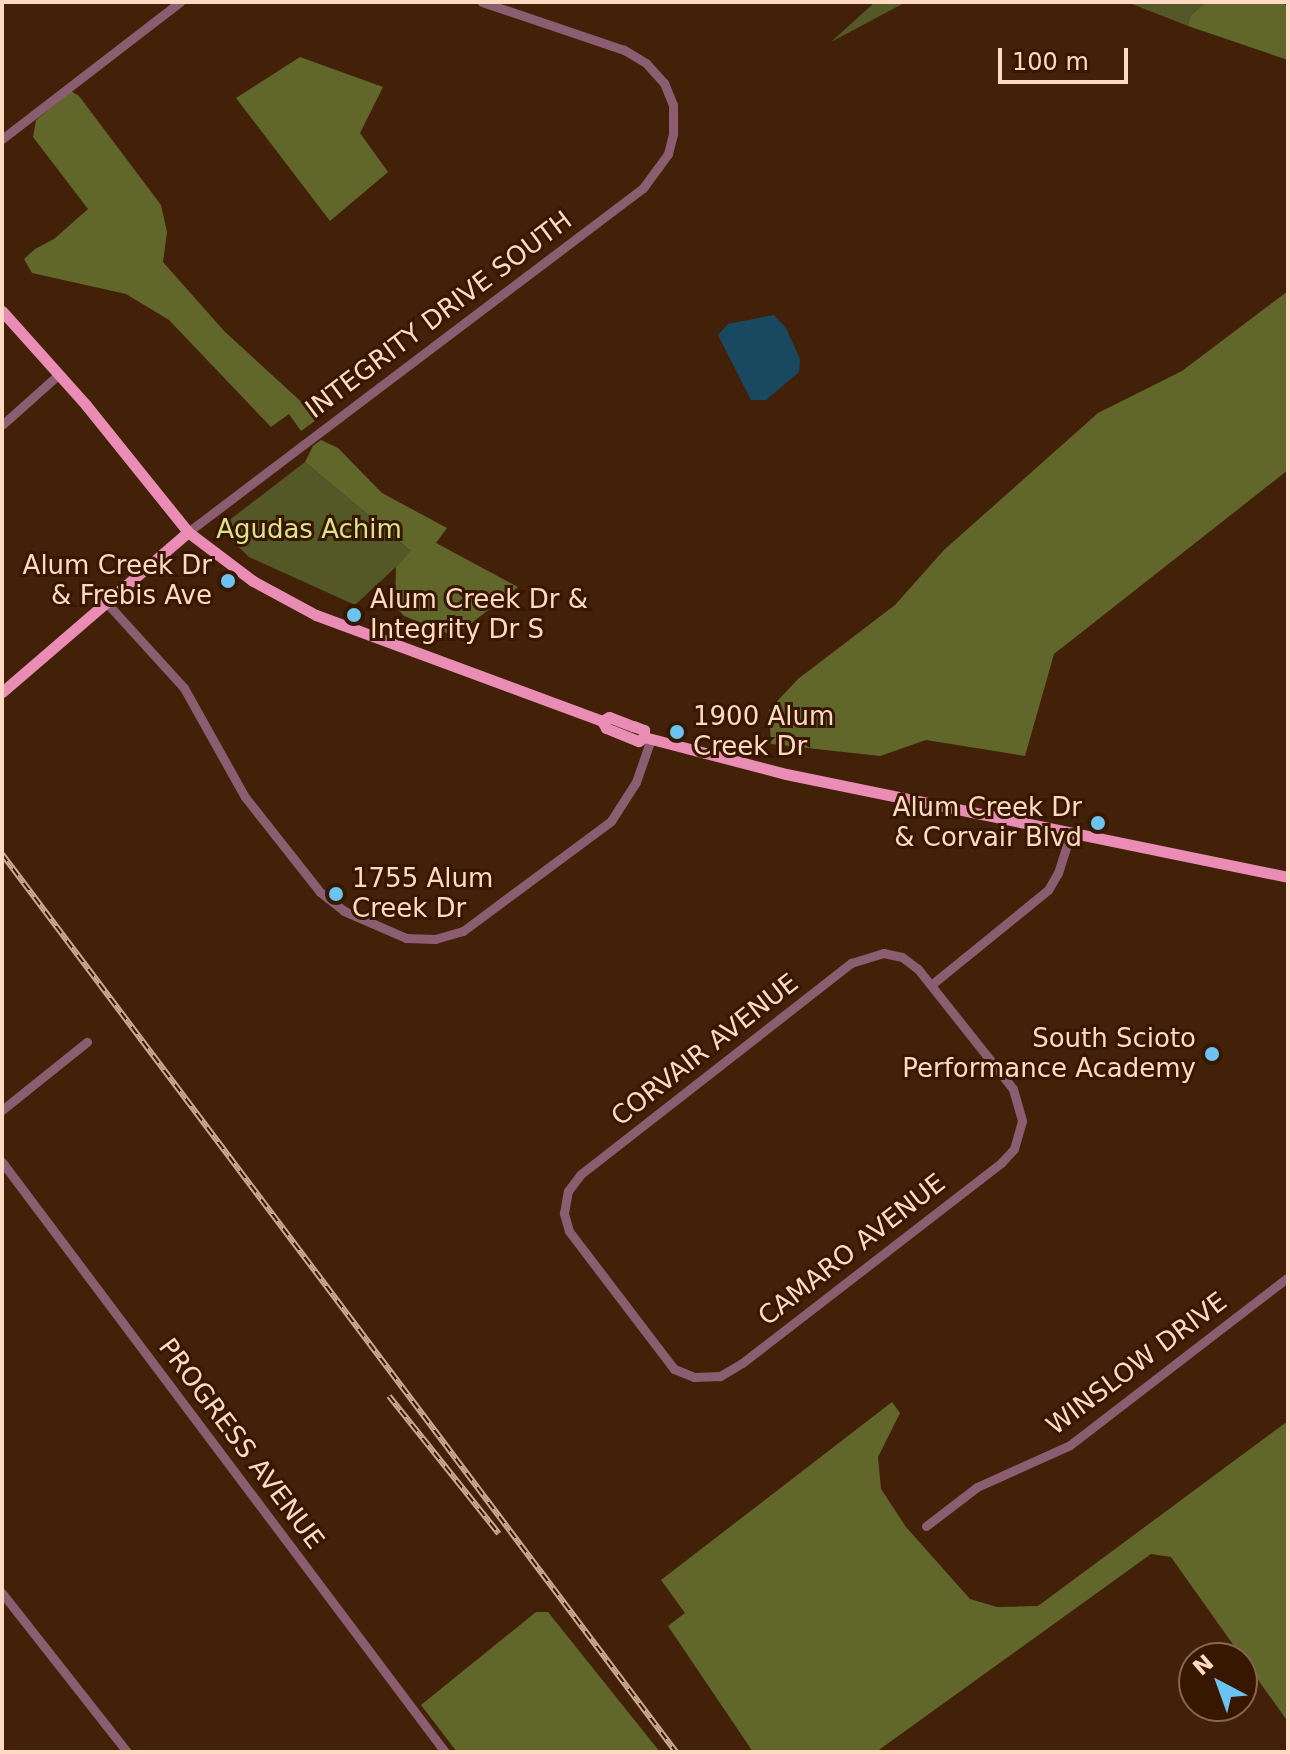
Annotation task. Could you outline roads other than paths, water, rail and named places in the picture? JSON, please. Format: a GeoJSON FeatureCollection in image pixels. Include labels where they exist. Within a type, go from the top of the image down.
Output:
{"type":"FeatureCollection","features":[{"type":"Feature","properties":{"kind":"main road"},"geometry":{"type":"LineString","coordinates":[[2,311],[59,374],[188,532],[253,581],[316,615],[602,721],[606,728],[639,741],[647,738],[786,774],[1288,877]]}},
{"type":"Feature","properties":{"kind":"main road"},"geometry":{"type":"LineString","coordinates":[[2,692],[104,600],[188,532]]}},
{"type":"Feature","properties":{"kind":"street"},"geometry":{"type":"LineString","coordinates":[[2,139],[180,2]]}},
{"type":"Feature","properties":{"kind":"street","name":"INTEGRITY DRIVE SOUTH"},"geometry":{"type":"LineString","coordinates":[[188,532],[643,188],[668,154],[673,134],[673,105],[658,74],[624,50],[482,2]]}},
{"type":"Feature","properties":{"kind":"street"},"geometry":{"type":"LineString","coordinates":[[2,425],[59,374]]}},
{"type":"Feature","properties":{"kind":"street"},"geometry":{"type":"LineString","coordinates":[[104,600],[184,688],[245,797],[320,892],[344,911],[406,938],[435,939],[463,931],[611,821],[636,782],[647,738]]}},
{"type":"Feature","properties":{"kind":"street"},"geometry":{"type":"LineString","coordinates":[[931,985],[1048,890],[1063,860],[1071,832]]}},
{"type":"Feature","properties":{"kind":"street","name":"CORVAIR AVENUE"},"geometry":{"type":"LineString","coordinates":[[694,1377],[674,1369],[659,1353],[575,1241],[565,1220],[566,1197],[581,1174],[851,963],[883,953],[910,963],[931,985]]}},
{"type":"Feature","properties":{"kind":"street","name":"CAMARO AVENUE"},"geometry":{"type":"LineString","coordinates":[[694,1377],[720,1376],[742,1363],[1001,1163],[1014,1149],[1021,1132],[1021,1110],[1013,1089],[931,985]]}},
{"type":"Feature","properties":{"kind":"street"},"geometry":{"type":"LineString","coordinates":[[2,1110],[87,1042]]}},
{"type":"Feature","properties":{"kind":"street","name":"PROGRESS AVENUE"},"geometry":{"type":"LineString","coordinates":[[2,1162],[445,1752]]}},
{"type":"Feature","properties":{"kind":"street","name":"WINSLOW DRIVE"},"geometry":{"type":"LineString","coordinates":[[926,1526],[977,1487],[1070,1445],[1288,1277]]}},
{"type":"Feature","properties":{"kind":"street"},"geometry":{"type":"LineString","coordinates":[[2,1593],[127,1752]]}},
{"type":"Feature","properties":{"kind":"water"},"geometry":{"type":"Polygon","coordinates":[[[774,315],[786,328],[800,359],[799,372],[766,400],[751,400],[718,335],[728,324],[774,315]]]}},
{"type":"Feature","properties":{"kind":"railway"},"geometry":{"type":"LineString","coordinates":[[2,854],[676,1752]]}},
{"type":"Feature","properties":{"kind":"railway"},"geometry":{"type":"LineString","coordinates":[[389,1396],[499,1534]]}},
{"type":"Feature","properties":{"kind":"place","name":"Alum Creek Dr & Frebis Ave"},"geometry":{"type":"Point","coordinates":[228,581]}},
{"type":"Feature","properties":{"kind":"place","name":"Alum Creek Dr & Integrity Dr S"},"geometry":{"type":"Point","coordinates":[354,615]}},
{"type":"Feature","properties":{"kind":"place","name":"1900 Alum Creek Dr"},"geometry":{"type":"Point","coordinates":[677,732]}},
{"type":"Feature","properties":{"kind":"place","name":"Alum Creek Dr & Corvair Blvd"},"geometry":{"type":"Point","coordinates":[1098,823]}},
{"type":"Feature","properties":{"kind":"place","name":"1755 Alum Creek Dr"},"geometry":{"type":"Point","coordinates":[336,894]}},
{"type":"Feature","properties":{"kind":"place","name":"South Scioto Performance Academy"},"geometry":{"type":"Point","coordinates":[1212,1054]}},
{"type":"Feature","properties":{"kind":"park label","name":"Agudas Achim"},"geometry":{"type":"Point","coordinates":[309,530]}}]}
